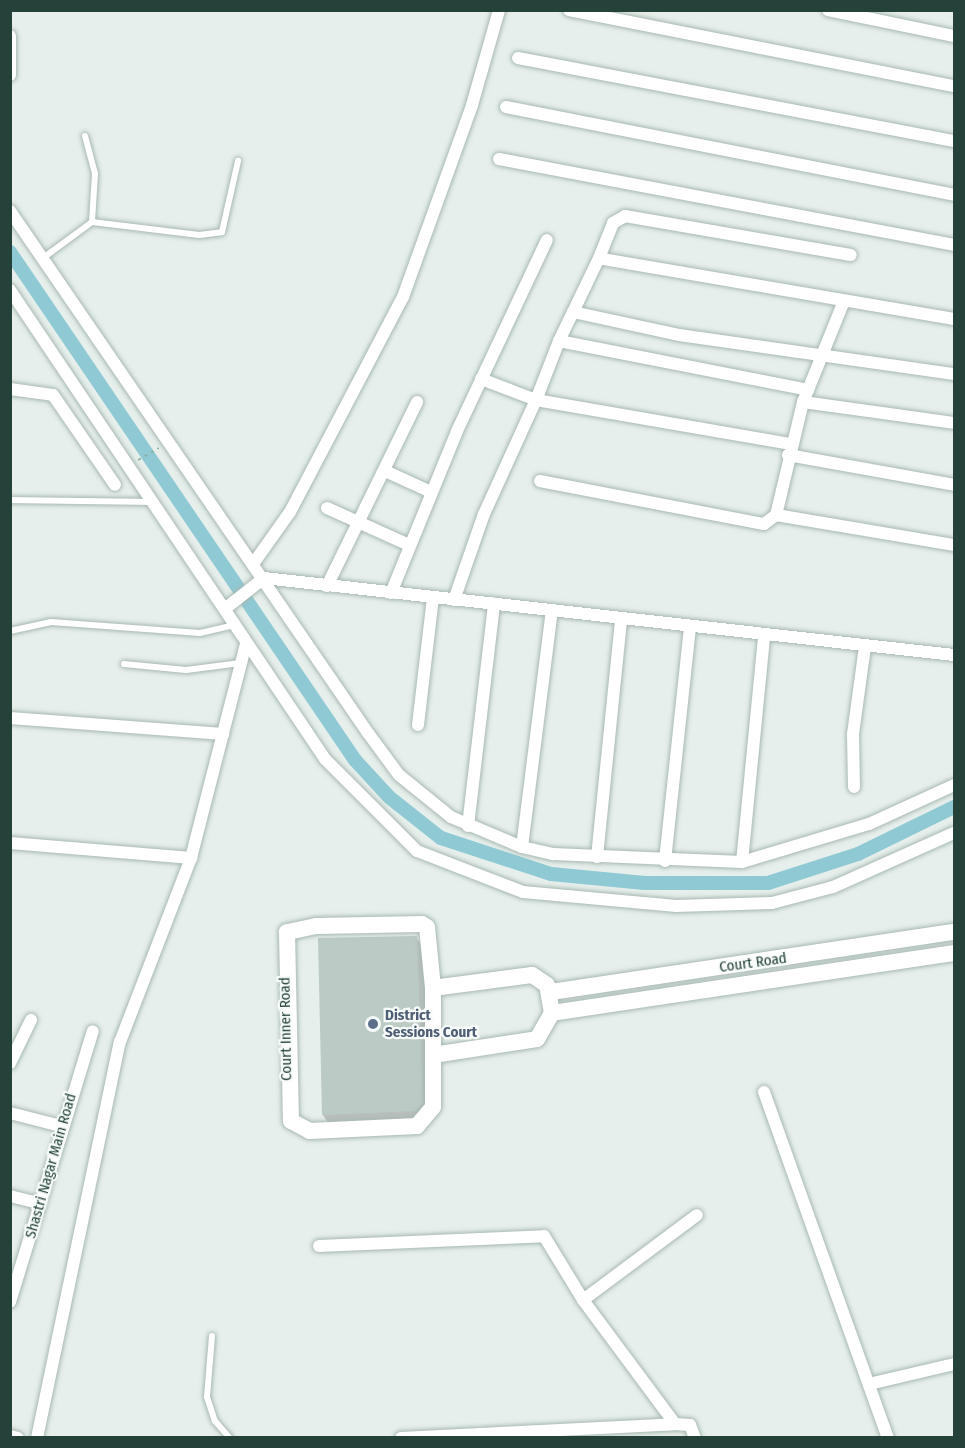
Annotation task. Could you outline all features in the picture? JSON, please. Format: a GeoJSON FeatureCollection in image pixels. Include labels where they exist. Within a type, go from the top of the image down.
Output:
{"type":"FeatureCollection","features":[{"type":"Feature","properties":{"kind":"street"},"geometry":{"type":"LineString","coordinates":[[253,564],[290,512],[403,297],[472,105],[499,10]]}},
{"type":"Feature","properties":{"kind":"street"},"geometry":{"type":"LineString","coordinates":[[569,10],[954,86]]}},
{"type":"Feature","properties":{"kind":"street"},"geometry":{"type":"LineString","coordinates":[[828,10],[954,36]]}},
{"type":"Feature","properties":{"kind":"street"},"geometry":{"type":"LineString","coordinates":[[10,36],[10,75]]}},
{"type":"Feature","properties":{"kind":"street"},"geometry":{"type":"LineString","coordinates":[[518,58],[954,141]]}},
{"type":"Feature","properties":{"kind":"street"},"geometry":{"type":"LineString","coordinates":[[506,107],[954,195]]}},
{"type":"Feature","properties":{"kind":"street"},"geometry":{"type":"LineString","coordinates":[[498,159],[954,244]]}},
{"type":"Feature","properties":{"kind":"street"},"geometry":{"type":"LineString","coordinates":[[10,211],[253,564],[259,582],[399,775],[468,826],[522,848],[597,857],[742,862],[869,824],[954,785]]}},
{"type":"Feature","properties":{"kind":"street"},"geometry":{"type":"LineString","coordinates":[[454,600],[484,514],[613,223],[625,216],[851,255]]}},
{"type":"Feature","properties":{"kind":"street"},"geometry":{"type":"LineString","coordinates":[[391,593],[431,492],[481,378],[547,240]]}},
{"type":"Feature","properties":{"kind":"street"},"geometry":{"type":"LineString","coordinates":[[599,258],[954,319]]}},
{"type":"Feature","properties":{"kind":"street"},"geometry":{"type":"LineString","coordinates":[[10,290],[153,502],[230,605],[236,625],[246,644],[325,759],[369,808],[417,851],[523,892],[676,906],[772,903],[833,887],[954,833]]}},
{"type":"Feature","properties":{"kind":"street"},"geometry":{"type":"LineString","coordinates":[[540,481],[764,524],[776,515],[789,450],[806,396],[844,301]]}},
{"type":"Feature","properties":{"kind":"street"},"geometry":{"type":"LineString","coordinates":[[573,312],[679,335],[954,374]]}},
{"type":"Feature","properties":{"kind":"street"},"geometry":{"type":"LineString","coordinates":[[559,341],[806,396],[954,423]]}},
{"type":"Feature","properties":{"kind":"street"},"geometry":{"type":"LineString","coordinates":[[481,378],[536,400],[954,484]]}},
{"type":"Feature","properties":{"kind":"street"},"geometry":{"type":"LineString","coordinates":[[10,389],[53,395],[115,485]]}},
{"type":"Feature","properties":{"kind":"street"},"geometry":{"type":"LineString","coordinates":[[327,586],[417,402]]}},
{"type":"Feature","properties":{"kind":"street"},"geometry":{"type":"LineString","coordinates":[[385,471],[431,492]]}},
{"type":"Feature","properties":{"kind":"street"},"geometry":{"type":"LineString","coordinates":[[327,508],[409,546]]}},
{"type":"Feature","properties":{"kind":"street"},"geometry":{"type":"LineString","coordinates":[[776,515],[954,545]]}},
{"type":"Feature","properties":{"kind":"street"},"geometry":{"type":"LineString","coordinates":[[230,605],[259,582],[327,586],[690,628],[954,655]]}},
{"type":"Feature","properties":{"kind":"street"},"geometry":{"type":"LineString","coordinates":[[418,725],[433,597]]}},
{"type":"Feature","properties":{"kind":"street"},"geometry":{"type":"LineString","coordinates":[[468,826],[494,604]]}},
{"type":"Feature","properties":{"kind":"street"},"geometry":{"type":"LineString","coordinates":[[522,848],[552,611]]}},
{"type":"Feature","properties":{"kind":"street"},"geometry":{"type":"LineString","coordinates":[[597,857],[621,619]]}},
{"type":"Feature","properties":{"kind":"street"},"geometry":{"type":"LineString","coordinates":[[665,861],[690,628]]}},
{"type":"Feature","properties":{"kind":"street"},"geometry":{"type":"LineString","coordinates":[[742,862],[764,636]]}},
{"type":"Feature","properties":{"kind":"street"},"geometry":{"type":"LineString","coordinates":[[37,1437],[120,1042],[191,858],[246,644]]}},
{"type":"Feature","properties":{"kind":"street"},"geometry":{"type":"LineString","coordinates":[[854,788],[853,734],[865,646]]}},
{"type":"Feature","properties":{"kind":"street"},"geometry":{"type":"LineString","coordinates":[[10,718],[223,734]]}},
{"type":"Feature","properties":{"kind":"street"},"geometry":{"type":"LineString","coordinates":[[10,843],[191,858]]}},
{"type":"Feature","properties":{"kind":"street","name":"Court Inner Road"},"geometry":{"type":"LineString","coordinates":[[433,988],[427,927],[422,924],[316,926],[287,932],[291,1121],[310,1131],[408,1130],[426,1120],[433,1107],[433,1055]]}},
{"type":"Feature","properties":{"kind":"street","name":"Court Road"},"geometry":{"type":"LineString","coordinates":[[551,992],[954,932]]}},
{"type":"Feature","properties":{"kind":"street","name":"Court Road"},"geometry":{"type":"LineString","coordinates":[[552,1013],[954,953]]}},
{"type":"Feature","properties":{"kind":"street"},"geometry":{"type":"LineString","coordinates":[[532,975],[551,992],[552,1013],[537,1039],[433,1055],[433,988],[532,975]]}},
{"type":"Feature","properties":{"kind":"street"},"geometry":{"type":"LineString","coordinates":[[10,1063],[31,1020]]}},
{"type":"Feature","properties":{"kind":"street","name":"Shastri Nagar Main Road"},"geometry":{"type":"LineString","coordinates":[[10,1302],[15,1276],[60,1126],[93,1030]]}},
{"type":"Feature","properties":{"kind":"street"},"geometry":{"type":"LineString","coordinates":[[764,1092],[888,1437]]}},
{"type":"Feature","properties":{"kind":"street"},"geometry":{"type":"LineString","coordinates":[[10,1113],[60,1126]]}},
{"type":"Feature","properties":{"kind":"street"},"geometry":{"type":"LineString","coordinates":[[10,1196],[38,1203]]}},
{"type":"Feature","properties":{"kind":"street"},"geometry":{"type":"LineString","coordinates":[[583,1300],[697,1215]]}},
{"type":"Feature","properties":{"kind":"street"},"geometry":{"type":"LineString","coordinates":[[320,1246],[544,1236],[583,1300],[675,1424]]}},
{"type":"Feature","properties":{"kind":"street"},"geometry":{"type":"LineString","coordinates":[[869,1384],[954,1364]]}},
{"type":"Feature","properties":{"kind":"street"},"geometry":{"type":"LineString","coordinates":[[401,1437],[675,1424],[690,1425],[695,1437]]}},
{"type":"Feature","properties":{"kind":"street"},"geometry":{"type":"LineString","coordinates":[[10,1436],[18,1437]]}},
{"type":"Feature","properties":{"kind":"lane"},"geometry":{"type":"LineString","coordinates":[[86,136],[95,174],[92,222]]}},
{"type":"Feature","properties":{"kind":"lane"},"geometry":{"type":"LineString","coordinates":[[42,258],[92,222],[199,235],[222,232],[238,161]]}},
{"type":"Feature","properties":{"kind":"lane"},"geometry":{"type":"LineString","coordinates":[[10,500],[153,502]]}},
{"type":"Feature","properties":{"kind":"lane"},"geometry":{"type":"LineString","coordinates":[[10,631],[59,622],[200,633],[236,625]]}},
{"type":"Feature","properties":{"kind":"lane"},"geometry":{"type":"LineString","coordinates":[[124,664],[186,670],[242,663]]}},
{"type":"Feature","properties":{"kind":"lane"},"geometry":{"type":"LineString","coordinates":[[212,1336],[207,1397],[215,1421],[230,1437]]}},
{"type":"Feature","properties":{"kind":"path"},"geometry":{"type":"LineString","coordinates":[[137,461],[156,450]]}},
{"type":"Feature","properties":{"kind":"building","name":"District Sessions Court"},"geometry":{"type":"Polygon","coordinates":[[[417,936],[423,1103],[416,1111],[322,1115],[318,938],[417,936]]]}},
{"type":"Feature","properties":{"kind":"waterway"},"geometry":{"type":"LineString","coordinates":[[10,252],[355,760],[389,797],[441,838],[551,874],[645,883],[768,883],[858,854],[954,807]]}},
{"type":"Feature","properties":{"kind":"place","name":"District Sessions Court"},"geometry":{"type":"Point","coordinates":[373,1024]}}]}
